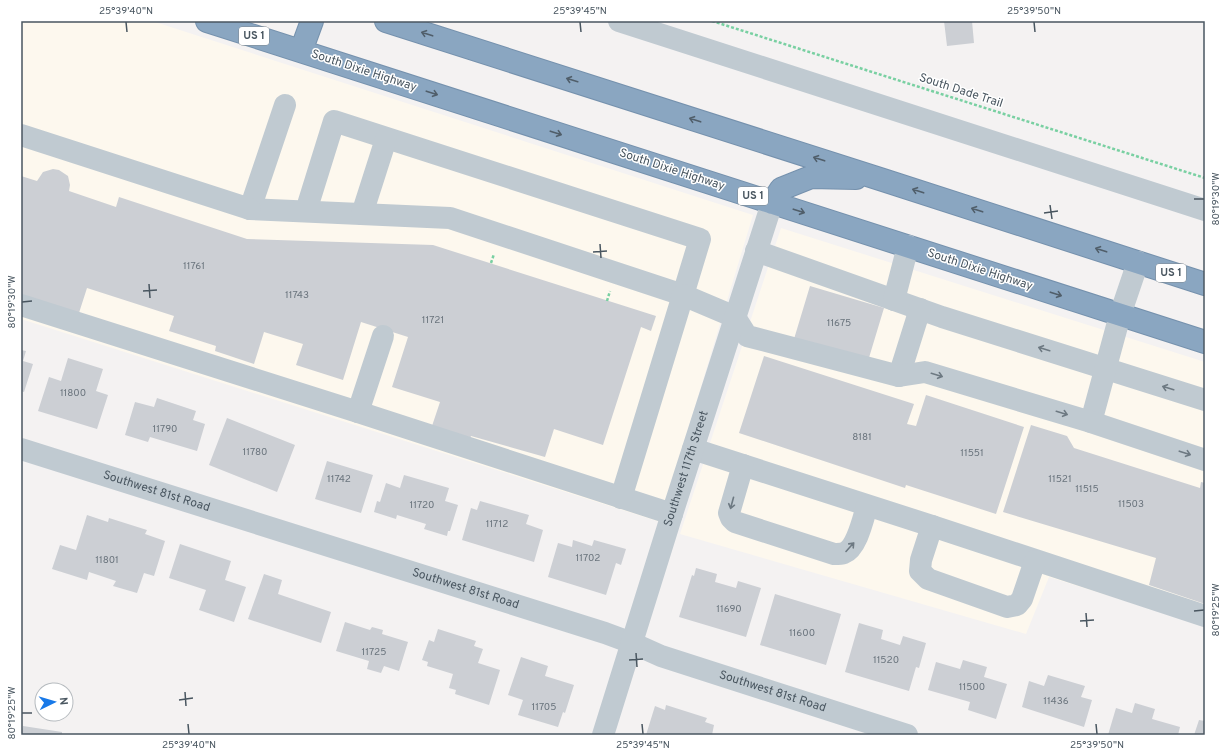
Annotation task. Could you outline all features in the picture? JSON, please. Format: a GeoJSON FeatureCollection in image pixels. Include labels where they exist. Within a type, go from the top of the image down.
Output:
{"type":"FeatureCollection","features":[{"type":"Feature","properties":{"kind":"highway","name":"South Dixie Highway"},"geometry":{"type":"LineString","coordinates":[[208,21],[1205,342]]}},
{"type":"Feature","properties":{"kind":"highway"},"geometry":{"type":"LineString","coordinates":[[302,51],[312,21]]}},
{"type":"Feature","properties":{"kind":"highway","name":"US 1"},"geometry":{"type":"LineString","coordinates":[[386,21],[1205,284]]}},
{"type":"Feature","properties":{"kind":"highway"},"geometry":{"type":"LineString","coordinates":[[772,203],[781,189],[811,177],[883,180]]}},
{"type":"Feature","properties":{"kind":"street"},"geometry":{"type":"LineString","coordinates":[[619,21],[1205,210]]}},
{"type":"Feature","properties":{"kind":"street"},"geometry":{"type":"LineString","coordinates":[[250,209],[285,105]]}},
{"type":"Feature","properties":{"kind":"street"},"geometry":{"type":"LineString","coordinates":[[306,211],[334,121],[700,239],[621,498]]}},
{"type":"Feature","properties":{"kind":"street"},"geometry":{"type":"LineString","coordinates":[[21,135],[250,209],[450,218],[683,295],[735,318],[747,336],[899,376],[925,372],[1091,422],[1205,460]]}},
{"type":"Feature","properties":{"kind":"street"},"geometry":{"type":"LineString","coordinates":[[362,214],[386,139]]}},
{"type":"Feature","properties":{"kind":"street","name":"Southwest 117th Street"},"geometry":{"type":"LineString","coordinates":[[603,735],[772,203]]}},
{"type":"Feature","properties":{"kind":"street"},"geometry":{"type":"LineString","coordinates":[[894,300],[908,246]]}},
{"type":"Feature","properties":{"kind":"street"},"geometry":{"type":"LineString","coordinates":[[756,251],[920,309],[1205,400]]}},
{"type":"Feature","properties":{"kind":"street"},"geometry":{"type":"LineString","coordinates":[[1091,422],[1120,315],[1138,262]]}},
{"type":"Feature","properties":{"kind":"street"},"geometry":{"type":"LineString","coordinates":[[21,305],[672,514]]}},
{"type":"Feature","properties":{"kind":"street"},"geometry":{"type":"LineString","coordinates":[[899,376],[920,309]]}},
{"type":"Feature","properties":{"kind":"street"},"geometry":{"type":"LineString","coordinates":[[358,412],[383,336]]}},
{"type":"Feature","properties":{"kind":"street","name":"Southwest 81st Road"},"geometry":{"type":"LineString","coordinates":[[21,449],[632,643],[661,656],[907,735]]}},
{"type":"Feature","properties":{"kind":"street"},"geometry":{"type":"LineString","coordinates":[[693,449],[1205,616]]}},
{"type":"Feature","properties":{"kind":"street"},"geometry":{"type":"LineString","coordinates":[[743,465],[729,513],[735,522],[834,554],[843,554],[850,548],[858,536],[867,506]]}},
{"type":"Feature","properties":{"kind":"street"},"geometry":{"type":"LineString","coordinates":[[932,526],[921,560],[920,571],[928,579],[1007,607],[1017,605],[1022,599],[1035,561]]}},
{"type":"Feature","properties":{"kind":"path","name":"South Dade Trail"},"geometry":{"type":"LineString","coordinates":[[712,21],[1205,178]]}},
{"type":"Feature","properties":{"kind":"shaded area"},"geometry":{"type":"Polygon","coordinates":[[[21,21],[152,21],[753,215],[660,522],[21,319],[21,21]]]}},
{"type":"Feature","properties":{"kind":"shaded area"},"geometry":{"type":"Polygon","coordinates":[[[781,228],[1205,362],[1205,626],[1049,577],[1026,634],[680,534],[781,228]]]}},
{"type":"Feature","properties":{"kind":"building"},"geometry":{"type":"Polygon","coordinates":[[[944,21],[972,21],[974,43],[947,46],[944,21]]]}},
{"type":"Feature","properties":{"kind":"building"},"geometry":{"type":"Polygon","coordinates":[[[53,169],[59,170],[68,176],[70,185],[69,191],[116,207],[119,197],[247,239],[433,245],[656,316],[651,331],[641,327],[603,445],[554,429],[545,457],[471,436],[468,444],[430,432],[440,402],[392,387],[408,337],[361,322],[343,380],[296,365],[303,344],[264,332],[254,364],[215,351],[216,346],[169,331],[174,316],[87,288],[78,316],[21,297],[21,176],[37,181],[43,172],[53,169]]]}},
{"type":"Feature","properties":{"kind":"building"},"geometry":{"type":"Polygon","coordinates":[[[810,286],[884,308],[868,361],[794,339],[810,286]]]}},
{"type":"Feature","properties":{"kind":"building"},"geometry":{"type":"Polygon","coordinates":[[[21,350],[26,351],[23,361],[33,364],[24,392],[21,391],[21,350]]]}},
{"type":"Feature","properties":{"kind":"building"},"geometry":{"type":"Polygon","coordinates":[[[764,356],[914,404],[907,424],[916,426],[926,395],[1024,427],[996,514],[906,485],[905,488],[739,433],[764,356]]]}},
{"type":"Feature","properties":{"kind":"building"},"geometry":{"type":"Polygon","coordinates":[[[68,358],[103,369],[96,391],[108,395],[97,429],[38,411],[49,377],[61,381],[68,358]]]}},
{"type":"Feature","properties":{"kind":"building"},"geometry":{"type":"Polygon","coordinates":[[[157,398],[196,411],[193,420],[205,424],[197,451],[150,437],[148,442],[125,435],[135,402],[154,407],[157,398]]]}},
{"type":"Feature","properties":{"kind":"building"},"geometry":{"type":"Polygon","coordinates":[[[227,418],[295,445],[277,492],[209,465],[227,418]]]}},
{"type":"Feature","properties":{"kind":"building"},"geometry":{"type":"Polygon","coordinates":[[[1031,425],[1067,436],[1074,448],[1200,488],[1201,482],[1205,483],[1205,604],[1149,585],[1156,558],[1003,512],[1031,425]]]}},
{"type":"Feature","properties":{"kind":"building"},"geometry":{"type":"Polygon","coordinates":[[[327,461],[373,475],[361,513],[315,499],[327,461]]]}},
{"type":"Feature","properties":{"kind":"building"},"geometry":{"type":"Polygon","coordinates":[[[404,475],[449,488],[445,501],[458,505],[447,536],[424,529],[426,524],[397,515],[396,519],[374,512],[377,501],[380,502],[386,483],[400,488],[404,475]]]}},
{"type":"Feature","properties":{"kind":"building"},"geometry":{"type":"Polygon","coordinates":[[[480,501],[529,515],[526,524],[543,530],[534,562],[462,540],[471,508],[477,510],[480,501]]]}},
{"type":"Feature","properties":{"kind":"building"},"geometry":{"type":"Polygon","coordinates":[[[87,515],[108,522],[109,518],[147,530],[145,534],[165,541],[154,576],[144,573],[137,593],[113,586],[116,581],[89,572],[87,580],[52,569],[60,545],[76,550],[87,515]]]}},
{"type":"Feature","properties":{"kind":"building"},"geometry":{"type":"Polygon","coordinates":[[[573,540],[592,546],[594,540],[626,549],[621,565],[616,563],[606,595],[548,577],[558,543],[572,547],[573,540]]]}},
{"type":"Feature","properties":{"kind":"building"},"geometry":{"type":"Polygon","coordinates":[[[180,544],[231,561],[225,580],[246,587],[234,622],[199,610],[206,590],[169,578],[180,544]]]}},
{"type":"Feature","properties":{"kind":"building"},"geometry":{"type":"Polygon","coordinates":[[[696,568],[717,574],[715,582],[736,588],[738,581],[761,588],[746,637],[679,617],[692,575],[694,576],[696,568]]]}},
{"type":"Feature","properties":{"kind":"building"},"geometry":{"type":"Polygon","coordinates":[[[264,574],[282,580],[278,594],[331,612],[321,643],[248,619],[264,574]]]}},
{"type":"Feature","properties":{"kind":"building"},"geometry":{"type":"Polygon","coordinates":[[[775,594],[841,614],[826,665],[760,645],[775,594]]]}},
{"type":"Feature","properties":{"kind":"building"},"geometry":{"type":"Polygon","coordinates":[[[345,622],[370,630],[372,627],[383,630],[382,634],[408,642],[399,671],[384,666],[381,673],[367,669],[369,661],[336,651],[345,622]]]}},
{"type":"Feature","properties":{"kind":"building"},"geometry":{"type":"Polygon","coordinates":[[[859,623],[883,630],[881,639],[900,645],[903,636],[926,643],[919,668],[916,667],[909,691],[845,672],[859,623]]]}},
{"type":"Feature","properties":{"kind":"building"},"geometry":{"type":"Polygon","coordinates":[[[438,629],[476,641],[474,646],[483,649],[478,663],[500,670],[489,705],[455,694],[456,690],[449,688],[453,674],[427,666],[428,662],[422,660],[429,640],[434,642],[438,629]]]}},
{"type":"Feature","properties":{"kind":"building"},"geometry":{"type":"Polygon","coordinates":[[[521,657],[548,666],[545,676],[574,685],[565,713],[563,712],[558,727],[518,715],[523,700],[508,695],[521,657]]]}},
{"type":"Feature","properties":{"kind":"building"},"geometry":{"type":"Polygon","coordinates":[[[963,660],[987,667],[984,677],[1007,684],[996,719],[968,710],[970,702],[928,690],[936,662],[960,669],[963,660]]]}},
{"type":"Feature","properties":{"kind":"building"},"geometry":{"type":"Polygon","coordinates":[[[1048,675],[1085,686],[1081,697],[1092,700],[1084,727],[1022,707],[1029,681],[1044,686],[1048,675]]]}},
{"type":"Feature","properties":{"kind":"building"},"geometry":{"type":"Polygon","coordinates":[[[1135,703],[1155,709],[1152,719],[1180,727],[1178,735],[1108,735],[1116,708],[1132,713],[1135,703]]]}},
{"type":"Feature","properties":{"kind":"building"},"geometry":{"type":"Polygon","coordinates":[[[666,705],[707,718],[705,722],[714,725],[712,735],[646,735],[655,706],[665,710],[666,705]]]}},
{"type":"Feature","properties":{"kind":"building"},"geometry":{"type":"Polygon","coordinates":[[[1199,720],[1205,721],[1205,735],[1194,735],[1199,720]]]}},
{"type":"Feature","properties":{"kind":"building"},"geometry":{"type":"Polygon","coordinates":[[[23,726],[62,732],[62,735],[21,735],[23,726]]]}}]}
